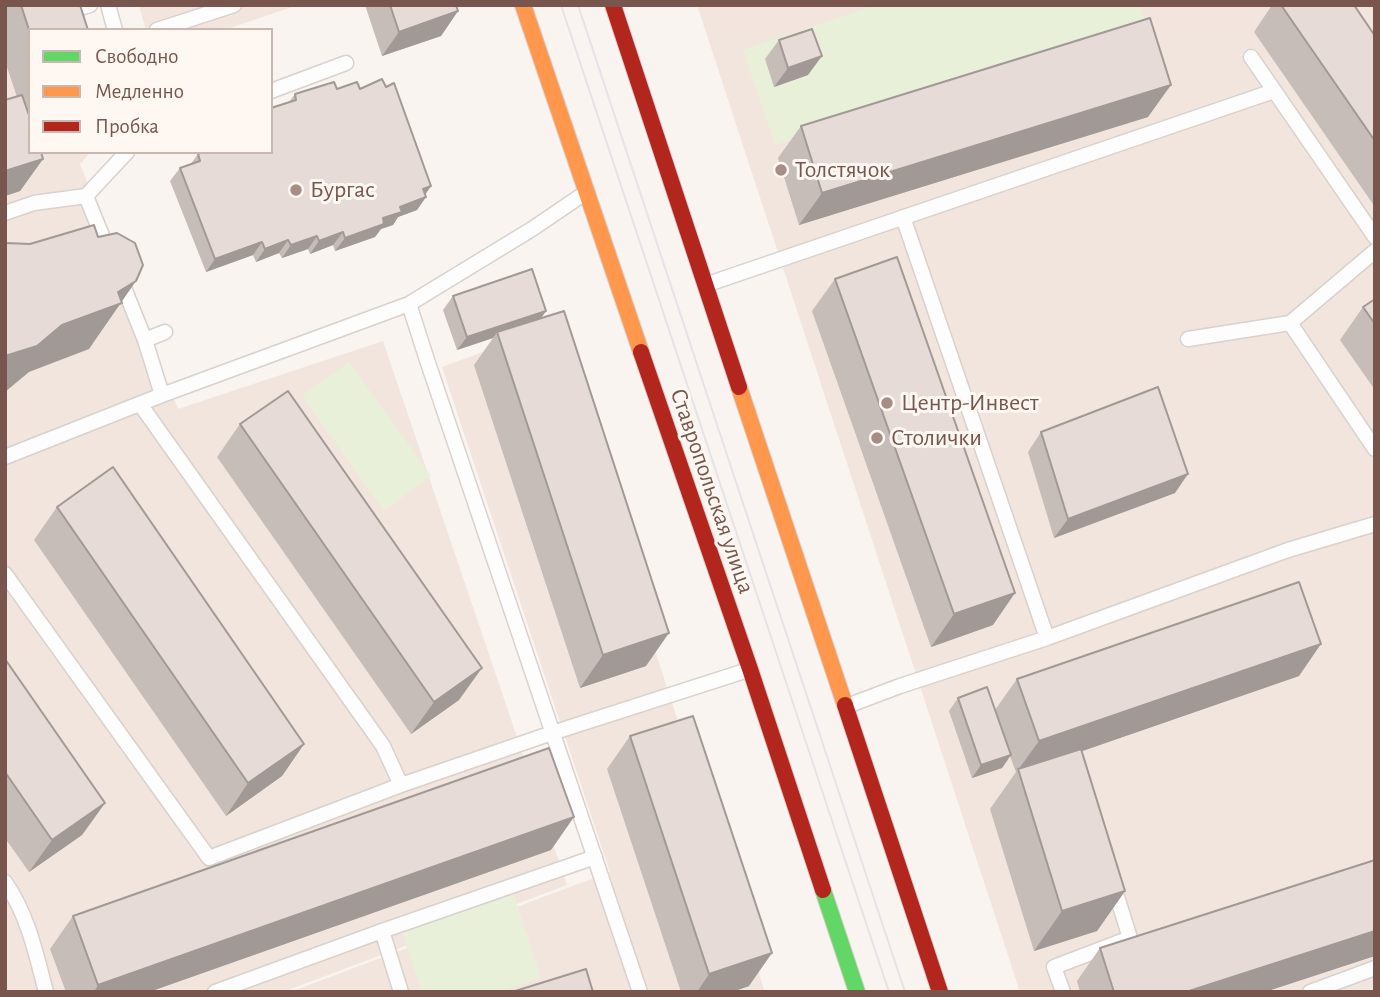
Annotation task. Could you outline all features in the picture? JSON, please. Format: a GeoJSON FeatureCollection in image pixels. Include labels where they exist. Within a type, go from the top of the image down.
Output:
{"type":"FeatureCollection","features":[{"type":"Feature","properties":{"kind":"main road","name":"Ставропольская улица"},"geometry":{"type":"LineString","coordinates":[[523,5],[858,992]]}},
{"type":"Feature","properties":{"kind":"main road"},"geometry":{"type":"LineString","coordinates":[[613,5],[940,992]]}},
{"type":"Feature","properties":{"kind":"lane"},"geometry":{"type":"LineString","coordinates":[[108,5],[114,28]]}},
{"type":"Feature","properties":{"kind":"lane"},"geometry":{"type":"LineString","coordinates":[[163,28],[234,5]]}},
{"type":"Feature","properties":{"kind":"lane"},"geometry":{"type":"LineString","coordinates":[[1251,57],[1375,237]]}},
{"type":"Feature","properties":{"kind":"lane"},"geometry":{"type":"LineString","coordinates":[[273,89],[346,63]]}},
{"type":"Feature","properties":{"kind":"lane"},"geometry":{"type":"LineString","coordinates":[[706,284],[1274,91]]}},
{"type":"Feature","properties":{"kind":"lane"},"geometry":{"type":"LineString","coordinates":[[5,213],[34,203],[86,196],[125,154]]}},
{"type":"Feature","properties":{"kind":"lane"},"geometry":{"type":"LineString","coordinates":[[5,457],[410,303],[586,193]]}},
{"type":"Feature","properties":{"kind":"lane"},"geometry":{"type":"LineString","coordinates":[[86,196],[145,340],[162,396]]}},
{"type":"Feature","properties":{"kind":"lane"},"geometry":{"type":"LineString","coordinates":[[903,216],[1047,638]]}},
{"type":"Feature","properties":{"kind":"lane"},"geometry":{"type":"LineString","coordinates":[[1188,339],[1290,323],[1375,251]]}},
{"type":"Feature","properties":{"kind":"lane"},"geometry":{"type":"LineString","coordinates":[[410,303],[640,992]]}},
{"type":"Feature","properties":{"kind":"lane"},"geometry":{"type":"LineString","coordinates":[[1290,323],[1375,449]]}},
{"type":"Feature","properties":{"kind":"lane"},"geometry":{"type":"LineString","coordinates":[[145,340],[165,332]]}},
{"type":"Feature","properties":{"kind":"lane"},"geometry":{"type":"LineString","coordinates":[[140,404],[383,746],[401,785]]}},
{"type":"Feature","properties":{"kind":"lane"},"geometry":{"type":"LineString","coordinates":[[844,707],[1047,638],[1288,550],[1375,524]]}},
{"type":"Feature","properties":{"kind":"lane"},"geometry":{"type":"LineString","coordinates":[[5,574],[209,858],[401,785],[750,669]]}},
{"type":"Feature","properties":{"kind":"lane"},"geometry":{"type":"LineString","coordinates":[[215,992],[595,857]]}},
{"type":"Feature","properties":{"kind":"lane"},"geometry":{"type":"LineString","coordinates":[[1063,992],[1054,967],[1129,938],[1110,872]]}},
{"type":"Feature","properties":{"kind":"lane"},"geometry":{"type":"LineString","coordinates":[[5,883],[17,899],[46,992]]}},
{"type":"Feature","properties":{"kind":"lane"},"geometry":{"type":"LineString","coordinates":[[382,931],[401,992]]}},
{"type":"Feature","properties":{"kind":"lane"},"geometry":{"type":"LineString","coordinates":[[1310,992],[1375,968]]}},
{"type":"Feature","properties":{"kind":"shaded area"},"geometry":{"type":"Polygon","coordinates":[[[5,5],[28,28],[28,154],[89,154],[80,164],[178,409],[383,341],[567,885],[283,992],[5,992],[5,5]]]}},
{"type":"Feature","properties":{"kind":"shaded area"},"geometry":{"type":"Polygon","coordinates":[[[139,5],[298,5],[230,28],[145,28],[139,5]]]}},
{"type":"Feature","properties":{"kind":"shaded area"},"geometry":{"type":"Polygon","coordinates":[[[697,5],[1375,5],[1375,992],[1020,992],[697,5]]]}},
{"type":"Feature","properties":{"kind":"shaded area"},"geometry":{"type":"Polygon","coordinates":[[[551,327],[765,992],[290,992],[610,872],[442,367],[551,327]]]}},
{"type":"Feature","properties":{"kind":"green space"},"geometry":{"type":"Polygon","coordinates":[[[876,5],[1140,5],[1145,22],[775,145],[743,50],[876,5]]]}},
{"type":"Feature","properties":{"kind":"green space"},"geometry":{"type":"Polygon","coordinates":[[[349,362],[431,476],[384,511],[302,396],[349,362]]]}},
{"type":"Feature","properties":{"kind":"green space"},"geometry":{"type":"Polygon","coordinates":[[[514,895],[541,978],[498,992],[422,992],[402,932],[514,895]]]}},
{"type":"Feature","properties":{"kind":"building"},"geometry":{"type":"Polygon","coordinates":[[[21,5],[80,5],[87,28],[28,28],[21,5]]]}},
{"type":"Feature","properties":{"kind":"building"},"geometry":{"type":"Polygon","coordinates":[[[390,5],[456,5],[458,11],[399,32],[390,5]]]}},
{"type":"Feature","properties":{"kind":"building"},"geometry":{"type":"Polygon","coordinates":[[[1281,5],[1354,5],[1375,36],[1375,141],[1281,5]]]}},
{"type":"Feature","properties":{"kind":"building"},"geometry":{"type":"Polygon","coordinates":[[[1150,18],[1171,85],[822,193],[801,126],[1150,18]]]}},
{"type":"Feature","properties":{"kind":"building"},"geometry":{"type":"Polygon","coordinates":[[[812,29],[822,56],[788,68],[779,40],[812,29]]]}},
{"type":"Feature","properties":{"kind":"building","name":"Бургас"},"geometry":{"type":"Polygon","coordinates":[[[382,79],[386,87],[394,83],[431,186],[423,189],[426,197],[400,207],[402,212],[383,218],[384,224],[345,238],[343,232],[319,241],[317,236],[291,245],[288,240],[265,249],[262,242],[215,259],[180,168],[200,161],[198,154],[273,154],[273,107],[296,100],[295,94],[334,82],[337,89],[357,82],[360,89],[382,79]]]}},
{"type":"Feature","properties":{"kind":"building"},"geometry":{"type":"Polygon","coordinates":[[[22,95],[28,112],[28,154],[42,154],[43,159],[5,171],[5,100],[22,95]]]}},
{"type":"Feature","properties":{"kind":"building"},"geometry":{"type":"Polygon","coordinates":[[[94,225],[98,237],[117,233],[135,243],[143,265],[136,281],[118,292],[122,303],[62,325],[37,346],[5,356],[5,243],[30,244],[94,225]]]}},
{"type":"Feature","properties":{"kind":"building"},"geometry":{"type":"Polygon","coordinates":[[[897,257],[1015,593],[954,614],[835,279],[897,257]]]}},
{"type":"Feature","properties":{"kind":"building"},"geometry":{"type":"Polygon","coordinates":[[[532,269],[546,311],[467,337],[453,296],[532,269]]]}},
{"type":"Feature","properties":{"kind":"building"},"geometry":{"type":"Polygon","coordinates":[[[1375,299],[1375,324],[1363,307],[1375,299]]]}},
{"type":"Feature","properties":{"kind":"building"},"geometry":{"type":"Polygon","coordinates":[[[564,311],[669,633],[603,655],[497,332],[564,311]]]}},
{"type":"Feature","properties":{"kind":"building"},"geometry":{"type":"Polygon","coordinates":[[[1158,387],[1188,474],[1068,519],[1041,432],[1158,387]]]}},
{"type":"Feature","properties":{"kind":"building"},"geometry":{"type":"Polygon","coordinates":[[[288,391],[482,668],[434,702],[240,424],[288,391]]]}},
{"type":"Feature","properties":{"kind":"building"},"geometry":{"type":"Polygon","coordinates":[[[113,467],[304,744],[248,783],[57,507],[113,467]]]}},
{"type":"Feature","properties":{"kind":"building"},"geometry":{"type":"Polygon","coordinates":[[[1299,582],[1321,644],[1039,741],[1017,679],[1299,582]]]}},
{"type":"Feature","properties":{"kind":"building"},"geometry":{"type":"Polygon","coordinates":[[[5,659],[105,803],[52,840],[5,772],[5,659]]]}},
{"type":"Feature","properties":{"kind":"building"},"geometry":{"type":"Polygon","coordinates":[[[987,687],[1011,755],[981,765],[958,698],[987,687]]]}},
{"type":"Feature","properties":{"kind":"building"},"geometry":{"type":"Polygon","coordinates":[[[693,716],[772,953],[709,974],[630,736],[693,716]]]}},
{"type":"Feature","properties":{"kind":"building"},"geometry":{"type":"Polygon","coordinates":[[[549,748],[574,817],[98,985],[73,916],[549,748]]]}},
{"type":"Feature","properties":{"kind":"building"},"geometry":{"type":"Polygon","coordinates":[[[1081,749],[1125,891],[1062,911],[1018,769],[1081,749]]]}},
{"type":"Feature","properties":{"kind":"building"},"geometry":{"type":"Polygon","coordinates":[[[1375,860],[1375,931],[1186,992],[1114,992],[1100,948],[1375,860]]]}},
{"type":"Feature","properties":{"kind":"building"},"geometry":{"type":"Polygon","coordinates":[[[586,969],[593,992],[512,992],[586,969]]]}},
{"type":"Feature","properties":{"kind":"tram line"},"geometry":{"type":"LineString","coordinates":[[561,5],[889,992]]}},
{"type":"Feature","properties":{"kind":"tram line"},"geometry":{"type":"LineString","coordinates":[[578,5],[905,992]]}},
{"type":"Feature","properties":{"kind":"traffic: fast"},"geometry":{"type":"LineString","coordinates":[[823,890],[857,992]]}},
{"type":"Feature","properties":{"kind":"traffic: slow"},"geometry":{"type":"LineString","coordinates":[[523,5],[641,352]]}},
{"type":"Feature","properties":{"kind":"traffic: slow"},"geometry":{"type":"LineString","coordinates":[[739,387],[845,705]]}},
{"type":"Feature","properties":{"kind":"traffic: jam"},"geometry":{"type":"LineString","coordinates":[[613,5],[739,387]]}},
{"type":"Feature","properties":{"kind":"traffic: jam"},"geometry":{"type":"LineString","coordinates":[[641,352],[823,890]]}},
{"type":"Feature","properties":{"kind":"traffic: jam"},"geometry":{"type":"LineString","coordinates":[[845,705],[940,992]]}},
{"type":"Feature","properties":{"kind":"place","name":"Толстячок"},"geometry":{"type":"Point","coordinates":[781,170]}},
{"type":"Feature","properties":{"kind":"place","name":"Бургас"},"geometry":{"type":"Point","coordinates":[296,190]}},
{"type":"Feature","properties":{"kind":"place","name":"Центр-Инвест"},"geometry":{"type":"Point","coordinates":[887,403]}},
{"type":"Feature","properties":{"kind":"place","name":"Столички"},"geometry":{"type":"Point","coordinates":[877,438]}}]}
